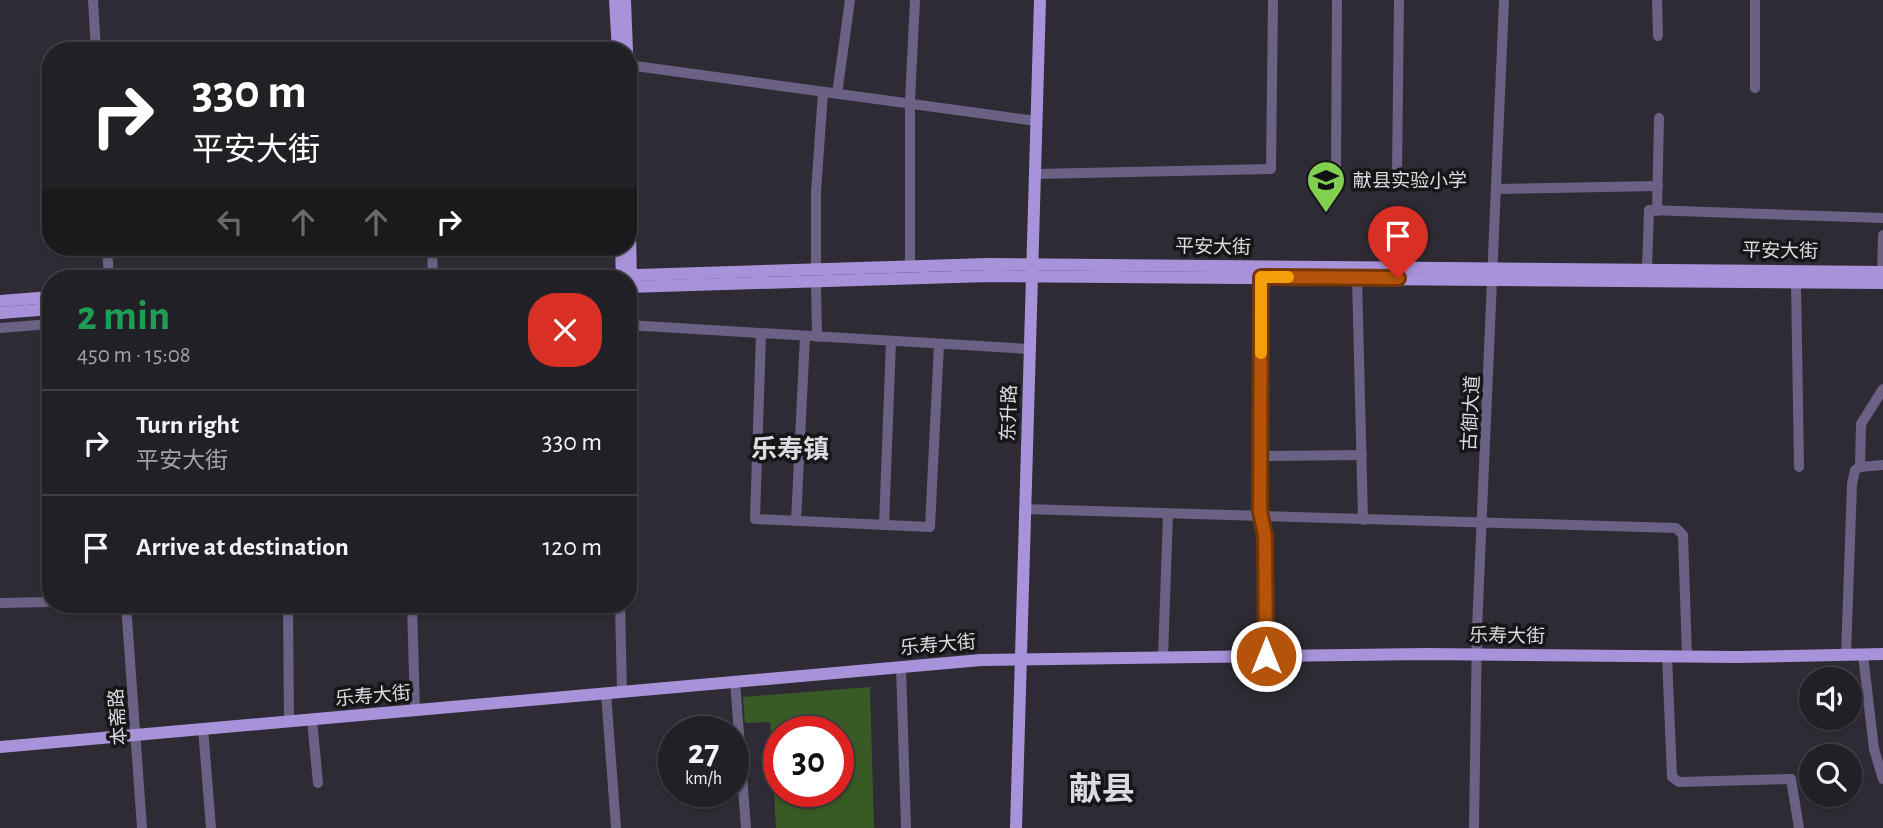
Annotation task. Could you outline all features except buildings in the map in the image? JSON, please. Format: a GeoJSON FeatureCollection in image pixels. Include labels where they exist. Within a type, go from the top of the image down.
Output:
{"type":"FeatureCollection","features":[{"type":"Feature","properties":{"kind":"main road"},"geometry":{"type":"LineString","coordinates":[[615,0],[617,42]]}},
{"type":"Feature","properties":{"kind":"main road"},"geometry":{"type":"LineString","coordinates":[[625,0],[627,42]]}},
{"type":"Feature","properties":{"kind":"main road","name":"东升路"},"geometry":{"type":"LineString","coordinates":[[1016,828],[1040,0]]}},
{"type":"Feature","properties":{"kind":"main road","name":"平安大街"},"geometry":{"type":"LineString","coordinates":[[816,276],[911,267],[1357,278],[1647,268],[1883,272]]}},
{"type":"Feature","properties":{"kind":"main road","name":"平安大街"},"geometry":{"type":"LineString","coordinates":[[637,281],[1031,270],[1494,272],[1883,283]]}},
{"type":"Feature","properties":{"kind":"main road"},"geometry":{"type":"LineString","coordinates":[[0,301],[42,298]]}},
{"type":"Feature","properties":{"kind":"main road"},"geometry":{"type":"LineString","coordinates":[[0,313],[42,310]]}},
{"type":"Feature","properties":{"kind":"main road","name":"乐寿大街"},"geometry":{"type":"LineString","coordinates":[[0,747],[735,681],[1019,659],[1477,654],[1687,657],[1883,654]]}},
{"type":"Feature","properties":{"kind":"street"},"geometry":{"type":"LineString","coordinates":[[93,0],[95,42]]}},
{"type":"Feature","properties":{"kind":"street"},"geometry":{"type":"LineString","coordinates":[[837,94],[849,0]]}},
{"type":"Feature","properties":{"kind":"street"},"geometry":{"type":"LineString","coordinates":[[911,267],[910,104],[915,0]]}},
{"type":"Feature","properties":{"kind":"street"},"geometry":{"type":"LineString","coordinates":[[1034,174],[1271,169],[1273,0]]}},
{"type":"Feature","properties":{"kind":"street"},"geometry":{"type":"LineString","coordinates":[[1336,170],[1337,0]]}},
{"type":"Feature","properties":{"kind":"street"},"geometry":{"type":"LineString","coordinates":[[1397,173],[1399,0]]}},
{"type":"Feature","properties":{"kind":"street","name":"古御大道"},"geometry":{"type":"LineString","coordinates":[[1474,828],[1477,654],[1504,0]]}},
{"type":"Feature","properties":{"kind":"street"},"geometry":{"type":"LineString","coordinates":[[1657,0],[1658,36]]}},
{"type":"Feature","properties":{"kind":"street"},"geometry":{"type":"LineString","coordinates":[[1755,0],[1755,88]]}},
{"type":"Feature","properties":{"kind":"street"},"geometry":{"type":"LineString","coordinates":[[637,66],[1036,121]]}},
{"type":"Feature","properties":{"kind":"street"},"geometry":{"type":"LineString","coordinates":[[796,521],[816,276],[816,192],[823,92]]}},
{"type":"Feature","properties":{"kind":"street"},"geometry":{"type":"LineString","coordinates":[[1657,211],[1659,118]]}},
{"type":"Feature","properties":{"kind":"street"},"geometry":{"type":"LineString","coordinates":[[1497,189],[1658,186]]}},
{"type":"Feature","properties":{"kind":"street"},"geometry":{"type":"LineString","coordinates":[[1647,268],[1649,210],[1883,218]]}},
{"type":"Feature","properties":{"kind":"street"},"geometry":{"type":"LineString","coordinates":[[1883,234],[1883,283]]}},
{"type":"Feature","properties":{"kind":"street"},"geometry":{"type":"LineString","coordinates":[[1261,277],[1261,456],[1266,656]]}},
{"type":"Feature","properties":{"kind":"street"},"geometry":{"type":"LineString","coordinates":[[1357,278],[1363,520]]}},
{"type":"Feature","properties":{"kind":"street"},"geometry":{"type":"LineString","coordinates":[[1796,282],[1799,467]]}},
{"type":"Feature","properties":{"kind":"street"},"geometry":{"type":"LineString","coordinates":[[0,328],[42,325]]}},
{"type":"Feature","properties":{"kind":"street"},"geometry":{"type":"LineString","coordinates":[[637,327],[1029,349]]}},
{"type":"Feature","properties":{"kind":"street"},"geometry":{"type":"LineString","coordinates":[[761,334],[755,519],[930,527],[939,344]]}},
{"type":"Feature","properties":{"kind":"street"},"geometry":{"type":"LineString","coordinates":[[884,525],[891,341]]}},
{"type":"Feature","properties":{"kind":"street"},"geometry":{"type":"LineString","coordinates":[[1860,467],[1861,424],[1883,389]]}},
{"type":"Feature","properties":{"kind":"street"},"geometry":{"type":"LineString","coordinates":[[1261,456],[1362,455]]}},
{"type":"Feature","properties":{"kind":"street"},"geometry":{"type":"LineString","coordinates":[[1846,656],[1852,484],[1855,470],[1860,467],[1883,466]]}},
{"type":"Feature","properties":{"kind":"street"},"geometry":{"type":"LineString","coordinates":[[1024,509],[1262,518],[1482,522],[1682,531],[1687,657]]}},
{"type":"Feature","properties":{"kind":"street"},"geometry":{"type":"LineString","coordinates":[[1163,657],[1168,514]]}},
{"type":"Feature","properties":{"kind":"street"},"geometry":{"type":"LineString","coordinates":[[0,603],[42,601]]}},
{"type":"Feature","properties":{"kind":"street","name":"本斋路"},"geometry":{"type":"LineString","coordinates":[[127,613],[142,828]]}},
{"type":"Feature","properties":{"kind":"street"},"geometry":{"type":"LineString","coordinates":[[288,613],[289,722]]}},
{"type":"Feature","properties":{"kind":"street"},"geometry":{"type":"LineString","coordinates":[[412,613],[415,711]]}},
{"type":"Feature","properties":{"kind":"street"},"geometry":{"type":"LineString","coordinates":[[620,613],[622,692]]}},
{"type":"Feature","properties":{"kind":"street"},"geometry":{"type":"LineString","coordinates":[[1863,655],[1874,749],[1883,779]]}},
{"type":"Feature","properties":{"kind":"street"},"geometry":{"type":"LineString","coordinates":[[1667,656],[1672,777],[1679,782],[1791,779],[1799,828]]}},
{"type":"Feature","properties":{"kind":"street"},"geometry":{"type":"LineString","coordinates":[[901,667],[906,828]]}},
{"type":"Feature","properties":{"kind":"street"},"geometry":{"type":"LineString","coordinates":[[735,681],[746,828]]}},
{"type":"Feature","properties":{"kind":"street"},"geometry":{"type":"LineString","coordinates":[[606,693],[616,828]]}},
{"type":"Feature","properties":{"kind":"street"},"geometry":{"type":"LineString","coordinates":[[312,720],[318,783]]}},
{"type":"Feature","properties":{"kind":"street"},"geometry":{"type":"LineString","coordinates":[[203,728],[211,828]]}},
{"type":"Feature","properties":{"kind":"green space"},"geometry":{"type":"Polygon","coordinates":[[[870,687],[874,828],[776,828],[775,807],[854,807],[854,716],[763,716],[763,722],[749,723],[749,716],[744,716],[743,697],[870,687]]]}},
{"type":"Feature","properties":{"kind":"slow traffic"},"geometry":{"type":"LineString","coordinates":[[1261,353],[1261,277],[1288,277]]}},
{"type":"Feature","properties":{"kind":"place","name":"献县实验小学"},"geometry":{"type":"Point","coordinates":[1326,214]}},
{"type":"Feature","properties":{"kind":"district","name":"乐寿镇"},"geometry":{"type":"Point","coordinates":[790,449]}},
{"type":"Feature","properties":{"kind":"district","name":"献县"},"geometry":{"type":"Point","coordinates":[1102,788]}},
{"type":"Feature","properties":{"kind":"route"},"geometry":{"type":"LineString","coordinates":[[1266,656],[1265,536],[1260,511],[1261,277],[1398,278]]}}]}
